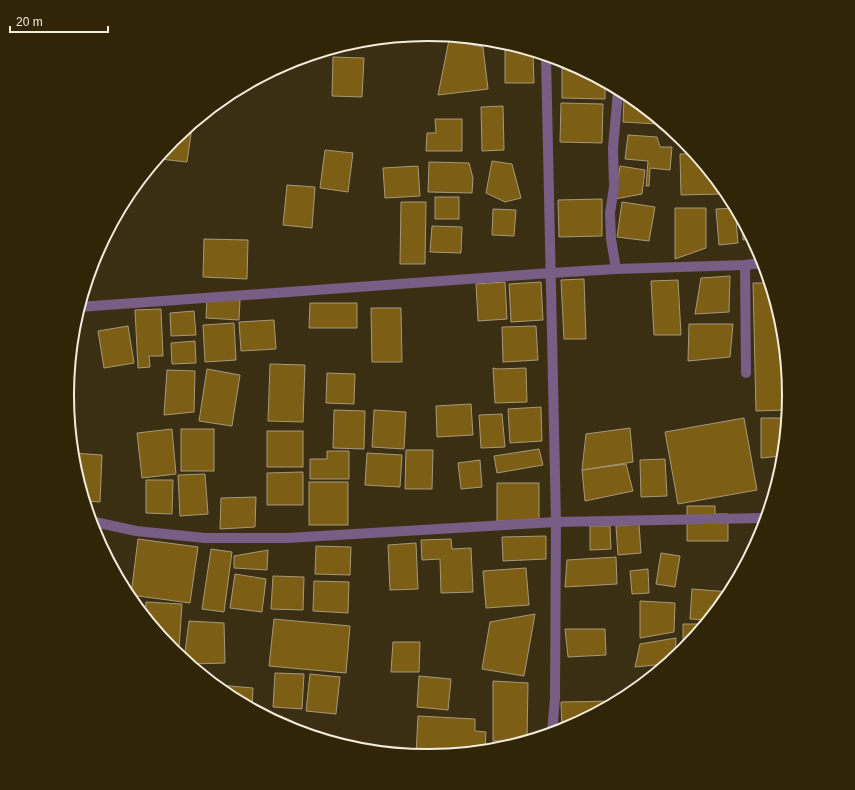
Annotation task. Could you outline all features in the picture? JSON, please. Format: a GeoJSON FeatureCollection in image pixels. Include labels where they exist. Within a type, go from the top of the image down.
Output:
{"type":"FeatureCollection","features":[{"type":"Feature","properties":{"kind":"street"},"geometry":{"type":"LineString","coordinates":[[546,62],[556,522],[552,726]]}},
{"type":"Feature","properties":{"kind":"street"},"geometry":{"type":"LineString","coordinates":[[616,269],[611,239],[610,212],[614,187],[613,148],[618,97]]}},
{"type":"Feature","properties":{"kind":"street"},"geometry":{"type":"LineString","coordinates":[[85,307],[551,273],[756,264]]}},
{"type":"Feature","properties":{"kind":"street"},"geometry":{"type":"LineString","coordinates":[[745,265],[746,373]]}},
{"type":"Feature","properties":{"kind":"street"},"geometry":{"type":"LineString","coordinates":[[97,523],[136,531],[205,538],[287,538],[556,522],[760,518]]}},
{"type":"Feature","properties":{"kind":"building"},"geometry":{"type":"Polygon","coordinates":[[[449,42],[483,47],[488,89],[438,95],[449,42]]]}},
{"type":"Feature","properties":{"kind":"building"},"geometry":{"type":"Polygon","coordinates":[[[505,50],[533,58],[534,83],[505,83],[505,50]]]}},
{"type":"Feature","properties":{"kind":"building"},"geometry":{"type":"Polygon","coordinates":[[[333,57],[364,58],[362,97],[332,96],[333,57]]]}},
{"type":"Feature","properties":{"kind":"building"},"geometry":{"type":"Polygon","coordinates":[[[562,68],[605,89],[605,99],[562,98],[562,68]]]}},
{"type":"Feature","properties":{"kind":"building"},"geometry":{"type":"Polygon","coordinates":[[[624,101],[655,124],[623,122],[624,101]]]}},
{"type":"Feature","properties":{"kind":"building"},"geometry":{"type":"Polygon","coordinates":[[[561,103],[603,104],[602,143],[560,142],[561,103]]]}},
{"type":"Feature","properties":{"kind":"building"},"geometry":{"type":"Polygon","coordinates":[[[503,106],[504,150],[482,151],[481,107],[503,106]]]}},
{"type":"Feature","properties":{"kind":"building"},"geometry":{"type":"Polygon","coordinates":[[[435,119],[462,119],[462,151],[426,151],[427,133],[436,133],[435,119]]]}},
{"type":"Feature","properties":{"kind":"building"},"geometry":{"type":"Polygon","coordinates":[[[191,131],[187,162],[163,159],[191,131]]]}},
{"type":"Feature","properties":{"kind":"building"},"geometry":{"type":"Polygon","coordinates":[[[628,135],[657,137],[660,147],[672,147],[670,170],[650,168],[649,186],[646,186],[648,161],[625,159],[628,135]]]}},
{"type":"Feature","properties":{"kind":"building"},"geometry":{"type":"Polygon","coordinates":[[[325,150],[353,153],[348,192],[320,188],[325,150]]]}},
{"type":"Feature","properties":{"kind":"building"},"geometry":{"type":"Polygon","coordinates":[[[680,154],[686,154],[719,194],[681,195],[680,154]]]}},
{"type":"Feature","properties":{"kind":"building"},"geometry":{"type":"Polygon","coordinates":[[[492,161],[512,164],[521,198],[505,202],[486,193],[492,161]]]}},
{"type":"Feature","properties":{"kind":"building"},"geometry":{"type":"Polygon","coordinates":[[[429,162],[469,163],[473,178],[472,193],[428,192],[429,162]]]}},
{"type":"Feature","properties":{"kind":"building"},"geometry":{"type":"Polygon","coordinates":[[[418,166],[420,196],[385,198],[383,168],[418,166]]]}},
{"type":"Feature","properties":{"kind":"building"},"geometry":{"type":"Polygon","coordinates":[[[620,166],[645,170],[642,194],[615,199],[620,166]]]}},
{"type":"Feature","properties":{"kind":"building"},"geometry":{"type":"Polygon","coordinates":[[[287,185],[315,187],[312,228],[283,225],[287,185]]]}},
{"type":"Feature","properties":{"kind":"building"},"geometry":{"type":"Polygon","coordinates":[[[435,197],[459,197],[459,219],[435,219],[435,197]]]}},
{"type":"Feature","properties":{"kind":"building"},"geometry":{"type":"Polygon","coordinates":[[[602,199],[602,236],[559,237],[558,200],[602,199]]]}},
{"type":"Feature","properties":{"kind":"building"},"geometry":{"type":"Polygon","coordinates":[[[401,202],[426,202],[425,264],[400,264],[401,202]]]}},
{"type":"Feature","properties":{"kind":"building"},"geometry":{"type":"Polygon","coordinates":[[[622,202],[655,207],[649,241],[617,237],[622,202]]]}},
{"type":"Feature","properties":{"kind":"building"},"geometry":{"type":"Polygon","coordinates":[[[675,208],[706,208],[706,248],[675,259],[675,208]]]}},
{"type":"Feature","properties":{"kind":"building"},"geometry":{"type":"Polygon","coordinates":[[[728,208],[736,222],[738,243],[719,245],[716,209],[728,208]]]}},
{"type":"Feature","properties":{"kind":"building"},"geometry":{"type":"Polygon","coordinates":[[[493,209],[516,210],[514,236],[492,235],[493,209]]]}},
{"type":"Feature","properties":{"kind":"building"},"geometry":{"type":"Polygon","coordinates":[[[432,226],[462,227],[461,253],[430,252],[432,226]]]}},
{"type":"Feature","properties":{"kind":"building"},"geometry":{"type":"Polygon","coordinates":[[[204,239],[248,240],[247,279],[203,277],[204,239]]]}},
{"type":"Feature","properties":{"kind":"building"},"geometry":{"type":"Polygon","coordinates":[[[730,276],[729,312],[695,314],[701,278],[730,276]]]}},
{"type":"Feature","properties":{"kind":"building"},"geometry":{"type":"Polygon","coordinates":[[[584,279],[586,339],[564,339],[561,280],[584,279]]]}},
{"type":"Feature","properties":{"kind":"building"},"geometry":{"type":"Polygon","coordinates":[[[678,280],[681,335],[654,335],[651,281],[678,280]]]}},
{"type":"Feature","properties":{"kind":"building"},"geometry":{"type":"Polygon","coordinates":[[[505,282],[507,319],[478,321],[476,284],[505,282]]]}},
{"type":"Feature","properties":{"kind":"building"},"geometry":{"type":"Polygon","coordinates":[[[541,282],[543,320],[511,322],[509,284],[541,282]]]}},
{"type":"Feature","properties":{"kind":"building"},"geometry":{"type":"Polygon","coordinates":[[[753,283],[764,283],[775,326],[781,372],[781,410],[756,411],[753,283]]]}},
{"type":"Feature","properties":{"kind":"building"},"geometry":{"type":"Polygon","coordinates":[[[207,298],[240,300],[239,320],[206,318],[207,298]]]}},
{"type":"Feature","properties":{"kind":"building"},"geometry":{"type":"Polygon","coordinates":[[[310,303],[357,303],[357,328],[309,328],[310,303]]]}},
{"type":"Feature","properties":{"kind":"building"},"geometry":{"type":"Polygon","coordinates":[[[371,308],[401,308],[402,362],[372,362],[371,308]]]}},
{"type":"Feature","properties":{"kind":"building"},"geometry":{"type":"Polygon","coordinates":[[[161,309],[163,356],[149,356],[150,367],[138,368],[135,310],[161,309]]]}},
{"type":"Feature","properties":{"kind":"building"},"geometry":{"type":"Polygon","coordinates":[[[194,311],[196,335],[171,336],[170,313],[194,311]]]}},
{"type":"Feature","properties":{"kind":"building"},"geometry":{"type":"Polygon","coordinates":[[[274,320],[276,349],[241,351],[239,322],[274,320]]]}},
{"type":"Feature","properties":{"kind":"building"},"geometry":{"type":"Polygon","coordinates":[[[234,323],[236,360],[205,362],[203,325],[234,323]]]}},
{"type":"Feature","properties":{"kind":"building"},"geometry":{"type":"Polygon","coordinates":[[[689,324],[733,324],[730,357],[688,361],[689,324]]]}},
{"type":"Feature","properties":{"kind":"building"},"geometry":{"type":"Polygon","coordinates":[[[128,326],[134,363],[104,368],[98,331],[128,326]]]}},
{"type":"Feature","properties":{"kind":"building"},"geometry":{"type":"Polygon","coordinates":[[[536,326],[538,360],[503,362],[502,327],[536,326]]]}},
{"type":"Feature","properties":{"kind":"building"},"geometry":{"type":"Polygon","coordinates":[[[195,341],[196,363],[172,364],[171,343],[195,341]]]}},
{"type":"Feature","properties":{"kind":"building"},"geometry":{"type":"Polygon","coordinates":[[[270,364],[305,365],[303,422],[268,421],[270,364]]]}},
{"type":"Feature","properties":{"kind":"building"},"geometry":{"type":"Polygon","coordinates":[[[493,368],[526,368],[527,402],[495,403],[493,368]]]}},
{"type":"Feature","properties":{"kind":"building"},"geometry":{"type":"Polygon","coordinates":[[[207,369],[240,375],[232,426],[199,421],[207,369]]]}},
{"type":"Feature","properties":{"kind":"building"},"geometry":{"type":"Polygon","coordinates":[[[167,370],[195,371],[194,412],[164,415],[167,370]]]}},
{"type":"Feature","properties":{"kind":"building"},"geometry":{"type":"Polygon","coordinates":[[[327,373],[355,374],[354,404],[326,403],[327,373]]]}},
{"type":"Feature","properties":{"kind":"building"},"geometry":{"type":"Polygon","coordinates":[[[471,404],[473,435],[437,437],[436,406],[471,404]]]}},
{"type":"Feature","properties":{"kind":"building"},"geometry":{"type":"Polygon","coordinates":[[[541,407],[542,441],[510,443],[508,409],[541,407]]]}},
{"type":"Feature","properties":{"kind":"building"},"geometry":{"type":"Polygon","coordinates":[[[334,410],[365,411],[364,449],[333,448],[334,410]]]}},
{"type":"Feature","properties":{"kind":"building"},"geometry":{"type":"Polygon","coordinates":[[[374,410],[406,412],[404,449],[372,447],[374,410]]]}},
{"type":"Feature","properties":{"kind":"building"},"geometry":{"type":"Polygon","coordinates":[[[502,414],[505,447],[481,448],[479,415],[502,414]]]}},
{"type":"Feature","properties":{"kind":"building"},"geometry":{"type":"Polygon","coordinates":[[[744,418],[757,490],[678,504],[665,432],[744,418]]]}},
{"type":"Feature","properties":{"kind":"building"},"geometry":{"type":"Polygon","coordinates":[[[761,418],[781,418],[776,457],[761,458],[761,418]]]}},
{"type":"Feature","properties":{"kind":"building"},"geometry":{"type":"Polygon","coordinates":[[[630,428],[633,462],[582,470],[586,434],[630,428]]]}},
{"type":"Feature","properties":{"kind":"building"},"geometry":{"type":"Polygon","coordinates":[[[172,429],[176,474],[142,478],[137,433],[172,429]]]}},
{"type":"Feature","properties":{"kind":"building"},"geometry":{"type":"Polygon","coordinates":[[[181,429],[214,429],[214,471],[181,471],[181,429]]]}},
{"type":"Feature","properties":{"kind":"building"},"geometry":{"type":"Polygon","coordinates":[[[267,431],[303,431],[303,467],[267,467],[267,431]]]}},
{"type":"Feature","properties":{"kind":"building"},"geometry":{"type":"Polygon","coordinates":[[[539,449],[543,465],[497,473],[494,456],[539,449]]]}},
{"type":"Feature","properties":{"kind":"building"},"geometry":{"type":"Polygon","coordinates":[[[406,450],[433,450],[432,489],[405,489],[406,450]]]}},
{"type":"Feature","properties":{"kind":"building"},"geometry":{"type":"Polygon","coordinates":[[[327,451],[349,451],[349,479],[310,479],[310,459],[327,459],[327,451]]]}},
{"type":"Feature","properties":{"kind":"building"},"geometry":{"type":"Polygon","coordinates":[[[79,453],[102,455],[100,502],[90,501],[79,453]]]}},
{"type":"Feature","properties":{"kind":"building"},"geometry":{"type":"Polygon","coordinates":[[[367,453],[402,455],[400,487],[365,485],[367,453]]]}},
{"type":"Feature","properties":{"kind":"building"},"geometry":{"type":"Polygon","coordinates":[[[665,459],[667,496],[641,497],[640,460],[665,459]]]}},
{"type":"Feature","properties":{"kind":"building"},"geometry":{"type":"Polygon","coordinates":[[[480,460],[482,487],[461,489],[458,463],[480,460]]]}},
{"type":"Feature","properties":{"kind":"building"},"geometry":{"type":"Polygon","coordinates":[[[626,464],[633,491],[585,501],[582,470],[626,464]]]}},
{"type":"Feature","properties":{"kind":"building"},"geometry":{"type":"Polygon","coordinates":[[[303,472],[303,505],[267,505],[267,473],[303,472]]]}},
{"type":"Feature","properties":{"kind":"building"},"geometry":{"type":"Polygon","coordinates":[[[205,474],[208,514],[180,516],[178,475],[205,474]]]}},
{"type":"Feature","properties":{"kind":"building"},"geometry":{"type":"Polygon","coordinates":[[[146,480],[173,480],[172,514],[146,513],[146,480]]]}},
{"type":"Feature","properties":{"kind":"building"},"geometry":{"type":"Polygon","coordinates":[[[309,482],[348,482],[348,525],[309,525],[309,482]]]}},
{"type":"Feature","properties":{"kind":"building"},"geometry":{"type":"Polygon","coordinates":[[[497,483],[539,483],[539,521],[497,521],[497,483]]]}},
{"type":"Feature","properties":{"kind":"building"},"geometry":{"type":"Polygon","coordinates":[[[256,497],[255,527],[220,529],[221,498],[256,497]]]}},
{"type":"Feature","properties":{"kind":"building"},"geometry":{"type":"Polygon","coordinates":[[[687,506],[715,506],[715,514],[728,514],[728,541],[687,541],[687,506]]]}},
{"type":"Feature","properties":{"kind":"building"},"geometry":{"type":"Polygon","coordinates":[[[639,524],[641,553],[618,555],[616,526],[639,524]]]}},
{"type":"Feature","properties":{"kind":"building"},"geometry":{"type":"Polygon","coordinates":[[[590,526],[610,526],[611,549],[590,550],[590,526]]]}},
{"type":"Feature","properties":{"kind":"building"},"geometry":{"type":"Polygon","coordinates":[[[546,536],[546,559],[503,561],[502,537],[546,536]]]}},
{"type":"Feature","properties":{"kind":"building"},"geometry":{"type":"Polygon","coordinates":[[[138,539],[198,547],[190,603],[136,596],[132,590],[138,539]]]}},
{"type":"Feature","properties":{"kind":"building"},"geometry":{"type":"Polygon","coordinates":[[[451,539],[452,549],[471,548],[473,592],[441,593],[440,559],[422,560],[421,540],[451,539]]]}},
{"type":"Feature","properties":{"kind":"building"},"geometry":{"type":"Polygon","coordinates":[[[416,543],[418,589],[390,590],[388,545],[416,543]]]}},
{"type":"Feature","properties":{"kind":"building"},"geometry":{"type":"Polygon","coordinates":[[[316,546],[351,547],[350,575],[315,574],[316,546]]]}},
{"type":"Feature","properties":{"kind":"building"},"geometry":{"type":"Polygon","coordinates":[[[211,549],[232,552],[224,612],[202,609],[211,549]]]}},
{"type":"Feature","properties":{"kind":"building"},"geometry":{"type":"Polygon","coordinates":[[[268,550],[267,570],[234,568],[234,556],[268,550]]]}},
{"type":"Feature","properties":{"kind":"building"},"geometry":{"type":"Polygon","coordinates":[[[661,553],[680,556],[675,587],[656,584],[661,553]]]}},
{"type":"Feature","properties":{"kind":"building"},"geometry":{"type":"Polygon","coordinates":[[[616,557],[617,584],[565,587],[567,560],[616,557]]]}},
{"type":"Feature","properties":{"kind":"building"},"geometry":{"type":"Polygon","coordinates":[[[526,568],[529,605],[486,608],[483,571],[526,568]]]}},
{"type":"Feature","properties":{"kind":"building"},"geometry":{"type":"Polygon","coordinates":[[[648,569],[649,593],[632,594],[630,571],[648,569]]]}},
{"type":"Feature","properties":{"kind":"building"},"geometry":{"type":"Polygon","coordinates":[[[235,574],[266,579],[262,612],[230,608],[235,574]]]}},
{"type":"Feature","properties":{"kind":"building"},"geometry":{"type":"Polygon","coordinates":[[[273,576],[304,577],[303,610],[271,609],[273,576]]]}},
{"type":"Feature","properties":{"kind":"building"},"geometry":{"type":"Polygon","coordinates":[[[314,581],[349,582],[348,613],[313,611],[314,581]]]}},
{"type":"Feature","properties":{"kind":"building"},"geometry":{"type":"Polygon","coordinates":[[[692,589],[722,591],[701,620],[690,619],[692,589]]]}},
{"type":"Feature","properties":{"kind":"building"},"geometry":{"type":"Polygon","coordinates":[[[640,601],[675,603],[674,632],[640,638],[640,601]]]}},
{"type":"Feature","properties":{"kind":"building"},"geometry":{"type":"Polygon","coordinates":[[[146,602],[182,604],[179,647],[161,628],[146,609],[146,602]]]}},
{"type":"Feature","properties":{"kind":"building"},"geometry":{"type":"Polygon","coordinates":[[[535,614],[524,676],[482,669],[490,622],[535,614]]]}},
{"type":"Feature","properties":{"kind":"building"},"geometry":{"type":"Polygon","coordinates":[[[274,619],[350,626],[346,673],[269,666],[274,619]]]}},
{"type":"Feature","properties":{"kind":"building"},"geometry":{"type":"Polygon","coordinates":[[[189,621],[224,623],[225,663],[197,664],[185,652],[189,621]]]}},
{"type":"Feature","properties":{"kind":"building"},"geometry":{"type":"Polygon","coordinates":[[[683,624],[697,624],[694,628],[683,640],[683,624]]]}},
{"type":"Feature","properties":{"kind":"building"},"geometry":{"type":"Polygon","coordinates":[[[565,629],[605,629],[606,655],[568,657],[565,629]]]}},
{"type":"Feature","properties":{"kind":"building"},"geometry":{"type":"Polygon","coordinates":[[[676,638],[676,647],[656,665],[635,667],[640,644],[676,638]]]}},
{"type":"Feature","properties":{"kind":"building"},"geometry":{"type":"Polygon","coordinates":[[[393,642],[420,642],[419,672],[391,672],[393,642]]]}},
{"type":"Feature","properties":{"kind":"building"},"geometry":{"type":"Polygon","coordinates":[[[275,673],[304,674],[302,709],[273,707],[275,673]]]}},
{"type":"Feature","properties":{"kind":"building"},"geometry":{"type":"Polygon","coordinates":[[[310,674],[340,677],[336,714],[306,711],[310,674]]]}},
{"type":"Feature","properties":{"kind":"building"},"geometry":{"type":"Polygon","coordinates":[[[419,676],[451,679],[448,710],[417,707],[419,676]]]}},
{"type":"Feature","properties":{"kind":"building"},"geometry":{"type":"Polygon","coordinates":[[[493,681],[528,683],[527,734],[501,741],[493,741],[493,681]]]}},
{"type":"Feature","properties":{"kind":"building"},"geometry":{"type":"Polygon","coordinates":[[[226,686],[253,688],[252,703],[226,686]]]}},
{"type":"Feature","properties":{"kind":"building"},"geometry":{"type":"Polygon","coordinates":[[[605,701],[562,722],[561,702],[605,701]]]}},
{"type":"Feature","properties":{"kind":"building"},"geometry":{"type":"Polygon","coordinates":[[[418,716],[475,719],[475,731],[486,732],[485,744],[451,748],[416,749],[418,716]]]}}]}
